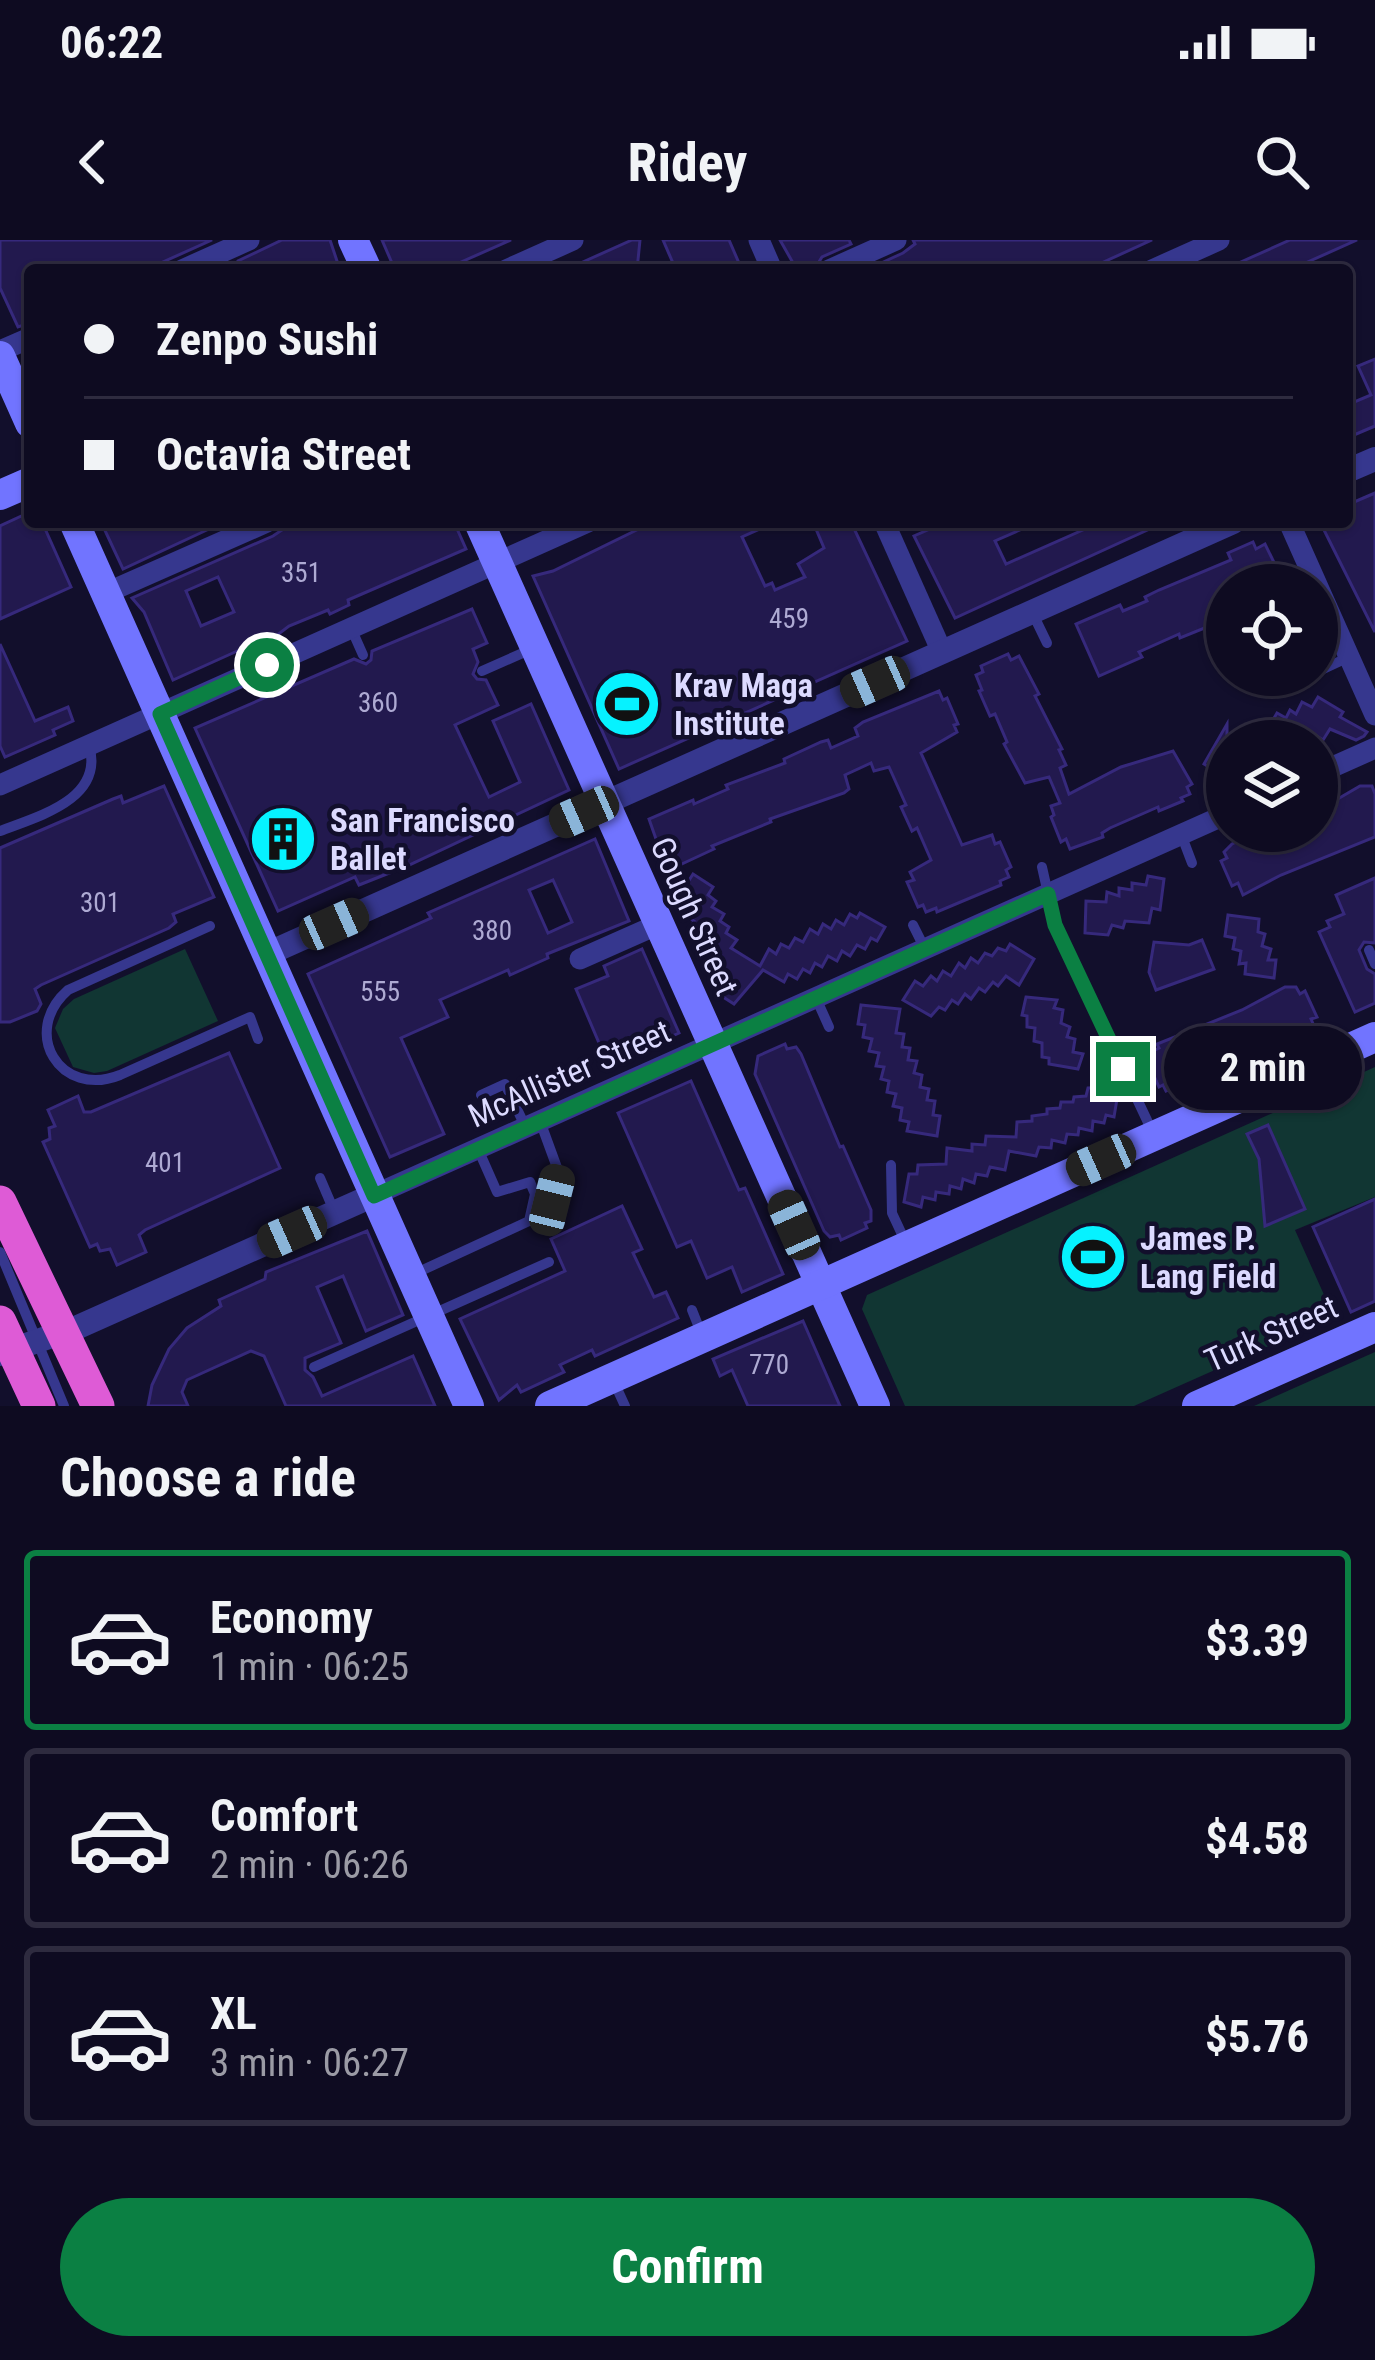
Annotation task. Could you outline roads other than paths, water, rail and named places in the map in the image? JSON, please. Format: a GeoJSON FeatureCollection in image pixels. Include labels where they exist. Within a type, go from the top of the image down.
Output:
{"type":"FeatureCollection","features":[{"type":"Feature","properties":{"kind":"highway"},"geometry":{"type":"LineString","coordinates":[[0,1202],[42,1295],[22,1340],[40,1406]]}},
{"type":"Feature","properties":{"kind":"highway"},"geometry":{"type":"LineString","coordinates":[[22,1340],[98,1406]]}},
{"type":"Feature","properties":{"kind":"main road"},"geometry":{"type":"LineString","coordinates":[[1,360],[24,410]]}},
{"type":"Feature","properties":{"kind":"main road"},"geometry":{"type":"LineString","coordinates":[[77,528],[470,1406]]}},
{"type":"Feature","properties":{"kind":"main road","name":"Gough Street"},"geometry":{"type":"LineString","coordinates":[[482,528],[873,1406]]}},
{"type":"Feature","properties":{"kind":"main road"},"geometry":{"type":"LineString","coordinates":[[550,1406],[619,1392],[697,1324],[821,1285],[1357,1041]]}},
{"type":"Feature","properties":{"kind":"main road","name":"Turk Street"},"geometry":{"type":"LineString","coordinates":[[1197,1406],[1375,1327]]}},
{"type":"Feature","properties":{"kind":"street"},"geometry":{"type":"LineString","coordinates":[[195,264],[249,240]]}},
{"type":"Feature","properties":{"kind":"street"},"geometry":{"type":"LineString","coordinates":[[519,264],[572,240]]}},
{"type":"Feature","properties":{"kind":"street"},"geometry":{"type":"LineString","coordinates":[[842,264],[896,240]]}},
{"type":"Feature","properties":{"kind":"street"},"geometry":{"type":"LineString","coordinates":[[1166,260],[1219,240]]}},
{"type":"Feature","properties":{"kind":"street"},"geometry":{"type":"LineString","coordinates":[[106,593],[252,528]]}},
{"type":"Feature","properties":{"kind":"street"},"geometry":{"type":"LineString","coordinates":[[0,785],[574,528]]}},
{"type":"Feature","properties":{"kind":"street"},"geometry":{"type":"LineString","coordinates":[[887,528],[943,652]]}},
{"type":"Feature","properties":{"kind":"street"},"geometry":{"type":"LineString","coordinates":[[267,954],[1220,528]]}},
{"type":"Feature","properties":{"kind":"street"},"geometry":{"type":"LineString","coordinates":[[1292,528],[1375,715]]}},
{"type":"Feature","properties":{"kind":"street"},"geometry":{"type":"LineString","coordinates":[[1338,764],[1375,748]]}},
{"type":"Feature","properties":{"kind":"street","name":"McAllister Street"},"geometry":{"type":"LineString","coordinates":[[22,1340],[374,1196],[1206,823]]}},
{"type":"Feature","properties":{"kind":"street"},"geometry":{"type":"LineString","coordinates":[[580,959],[659,923]]}},
{"type":"Feature","properties":{"kind":"lane"},"geometry":{"type":"LineString","coordinates":[[1032,612],[1047,643]]}},
{"type":"Feature","properties":{"kind":"lane"},"geometry":{"type":"LineString","coordinates":[[351,628],[363,655]]}},
{"type":"Feature","properties":{"kind":"lane"},"geometry":{"type":"LineString","coordinates":[[482,671],[535,647]]}},
{"type":"Feature","properties":{"kind":"lane"},"geometry":{"type":"LineString","coordinates":[[1338,662],[1349,657]]}},
{"type":"Feature","properties":{"kind":"lane"},"geometry":{"type":"LineString","coordinates":[[0,831],[75,797],[89,782],[89,746]]}},
{"type":"Feature","properties":{"kind":"lane"},"geometry":{"type":"LineString","coordinates":[[1181,834],[1192,863]]}},
{"type":"Feature","properties":{"kind":"lane"},"geometry":{"type":"LineString","coordinates":[[1042,867],[1055,925],[1155,1136]]}},
{"type":"Feature","properties":{"kind":"lane"},"geometry":{"type":"LineString","coordinates":[[913,925],[925,949]]}},
{"type":"Feature","properties":{"kind":"lane"},"geometry":{"type":"LineString","coordinates":[[210,926],[68,990],[51,1008],[50,1051],[73,1076],[97,1082],[250,1017],[258,1040]]}},
{"type":"Feature","properties":{"kind":"lane"},"geometry":{"type":"LineString","coordinates":[[1369,950],[1375,964]]}},
{"type":"Feature","properties":{"kind":"lane"},"geometry":{"type":"LineString","coordinates":[[816,998],[830,1027]]}},
{"type":"Feature","properties":{"kind":"lane"},"geometry":{"type":"LineString","coordinates":[[481,1094],[505,1084],[559,1173],[545,1227]]}},
{"type":"Feature","properties":{"kind":"lane"},"geometry":{"type":"LineString","coordinates":[[410,1275],[529,1221],[535,1193],[530,1182],[497,1192],[478,1150]]}},
{"type":"Feature","properties":{"kind":"lane"},"geometry":{"type":"LineString","coordinates":[[891,1166],[892,1213],[907,1246]]}},
{"type":"Feature","properties":{"kind":"lane"},"geometry":{"type":"LineString","coordinates":[[320,1178],[335,1213]]}},
{"type":"Feature","properties":{"kind":"lane"},"geometry":{"type":"LineString","coordinates":[[0,1252],[22,1340],[64,1406]]}},
{"type":"Feature","properties":{"kind":"lane"},"geometry":{"type":"LineString","coordinates":[[314,1367],[549,1262]]}},
{"type":"Feature","properties":{"kind":"place","name":"Krav Maga Institute"},"geometry":{"type":"Point","coordinates":[627,704]}},
{"type":"Feature","properties":{"kind":"place","name":"San Francisco Ballet"},"geometry":{"type":"Point","coordinates":[283,839]}},
{"type":"Feature","properties":{"kind":"place","name":"James P. Lang Field"},"geometry":{"type":"Point","coordinates":[1093,1257]}}]}
